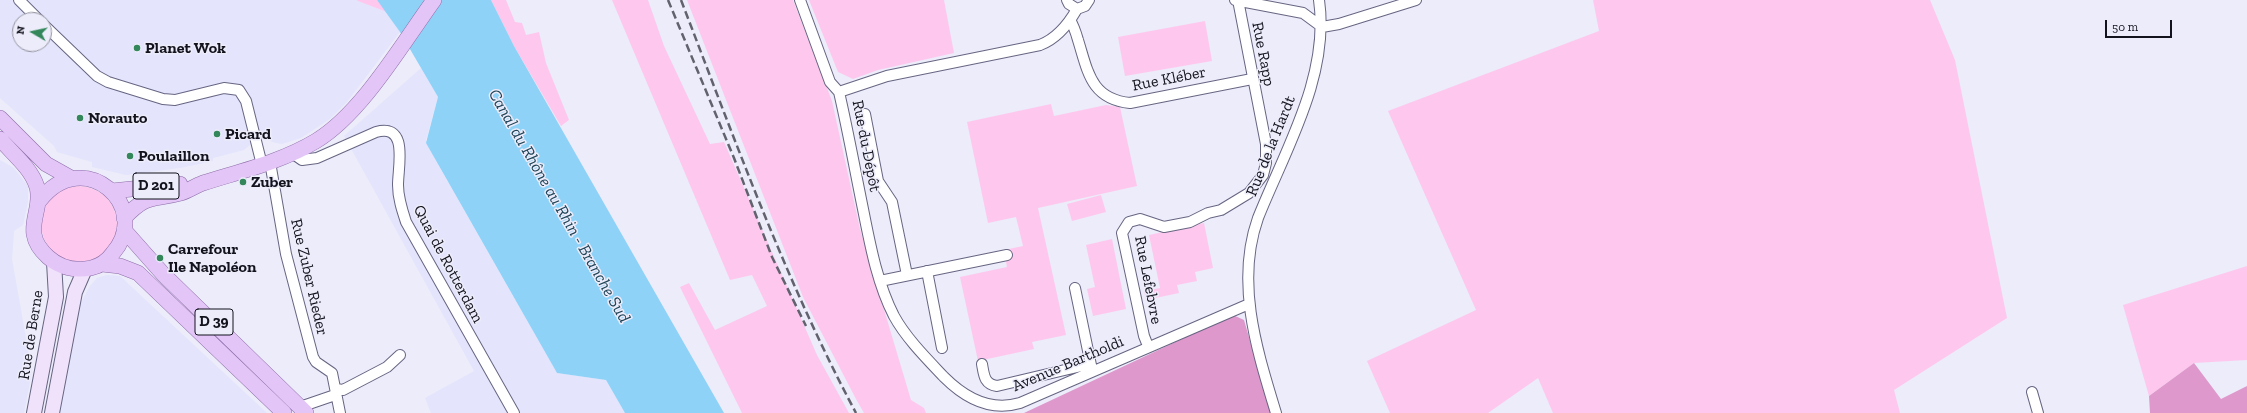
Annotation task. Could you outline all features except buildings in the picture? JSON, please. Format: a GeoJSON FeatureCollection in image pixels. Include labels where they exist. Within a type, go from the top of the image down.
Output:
{"type":"FeatureCollection","features":[{"type":"Feature","properties":{"kind":"main road","name":"D 201"},"geometry":{"type":"LineString","coordinates":[[124,224],[137,204],[145,200],[181,193],[201,184],[266,163],[292,153],[326,134],[349,115],[434,0]]}},
{"type":"Feature","properties":{"kind":"main road"},"geometry":{"type":"LineString","coordinates":[[0,118],[46,164],[71,178],[93,180],[112,191],[120,204],[124,224],[117,249],[102,264],[85,269],[69,268],[54,262],[42,250],[34,233],[34,215],[40,200],[48,190],[58,183],[71,178]]}},
{"type":"Feature","properties":{"kind":"main road"},"geometry":{"type":"LineString","coordinates":[[0,139],[31,173],[37,187],[40,200]]}},
{"type":"Feature","properties":{"kind":"main road","name":"D 201"},"geometry":{"type":"LineString","coordinates":[[112,191],[183,183],[201,184]]}},
{"type":"Feature","properties":{"kind":"main road","name":"D 39"},"geometry":{"type":"LineString","coordinates":[[124,224],[163,274],[303,410]]}},
{"type":"Feature","properties":{"kind":"main road","name":"Rue de Berne"},"geometry":{"type":"LineString","coordinates":[[34,413],[56,297],[54,262]]}},
{"type":"Feature","properties":{"kind":"main road","name":"D 39"},"geometry":{"type":"LineString","coordinates":[[102,264],[120,266],[138,273],[284,413]]}},
{"type":"Feature","properties":{"kind":"main road"},"geometry":{"type":"LineString","coordinates":[[52,413],[75,292],[85,269]]}},
{"type":"Feature","properties":{"kind":"street"},"geometry":{"type":"LineString","coordinates":[[19,0],[31,12]]}},
{"type":"Feature","properties":{"kind":"street","name":"Rue du Dépôt"},"geometry":{"type":"LineString","coordinates":[[800,0],[830,82],[840,92],[869,240],[880,281]]}},
{"type":"Feature","properties":{"kind":"street"},"geometry":{"type":"LineString","coordinates":[[1067,0],[1069,4],[1077,8],[1085,6],[1089,0]]}},
{"type":"Feature","properties":{"kind":"street"},"geometry":{"type":"LineString","coordinates":[[1234,0],[1303,13],[1322,27],[1340,24],[1416,0]]}},
{"type":"Feature","properties":{"kind":"street","name":"Rue Rapp"},"geometry":{"type":"LineString","coordinates":[[1221,210],[1243,198],[1254,189],[1264,170],[1266,144],[1252,80],[1238,0]]}},
{"type":"Feature","properties":{"kind":"street","name":"Rue de la Hardt"},"geometry":{"type":"LineString","coordinates":[[1276,413],[1256,348],[1249,304],[1249,270],[1255,226],[1311,88],[1322,27],[1319,0]]}},
{"type":"Feature","properties":{"kind":"street","name":"Rue de la Hardt"},"geometry":{"type":"LineString","coordinates":[[1303,13],[1319,0]]}},
{"type":"Feature","properties":{"kind":"street"},"geometry":{"type":"LineString","coordinates":[[840,92],[887,76],[1040,45],[1055,36],[1070,20],[1077,8]]}},
{"type":"Feature","properties":{"kind":"street","name":"Rue Kléber"},"geometry":{"type":"LineString","coordinates":[[1070,20],[1092,82],[1103,94],[1116,101],[1130,103],[1252,80]]}},
{"type":"Feature","properties":{"kind":"street","name":"Rue Zuber Rieder"},"geometry":{"type":"LineString","coordinates":[[52,32],[97,76],[108,82],[163,99],[175,100],[224,88],[239,90],[246,101],[266,163],[286,254],[313,357],[316,362],[332,373],[340,413]]}},
{"type":"Feature","properties":{"kind":"street"},"geometry":{"type":"LineString","coordinates":[[865,114],[878,181],[892,202],[907,275]]}},
{"type":"Feature","properties":{"kind":"street","name":"Quai de Rotterdam"},"geometry":{"type":"LineString","coordinates":[[292,153],[302,160],[317,158],[386,129],[394,133],[398,139],[398,194],[406,222],[514,413]]}},
{"type":"Feature","properties":{"kind":"street","name":"Rue Lefebvre"},"geometry":{"type":"LineString","coordinates":[[1148,346],[1144,336],[1122,233],[1125,226],[1129,222],[1140,219],[1164,227],[1190,222],[1208,213],[1221,210]]}},
{"type":"Feature","properties":{"kind":"street"},"geometry":{"type":"LineString","coordinates":[[880,281],[1007,255]]}},
{"type":"Feature","properties":{"kind":"street"},"geometry":{"type":"LineString","coordinates":[[926,271],[942,348]]}},
{"type":"Feature","properties":{"kind":"street","name":"Avenue Bartholdi"},"geometry":{"type":"LineString","coordinates":[[880,281],[895,317],[927,360],[952,384],[972,399],[990,406],[1010,406],[1030,398],[1091,367],[1148,346],[1249,304]]}},
{"type":"Feature","properties":{"kind":"street"},"geometry":{"type":"LineString","coordinates":[[982,364],[986,381],[990,385],[1004,385],[1027,379],[1091,367],[1075,288]]}},
{"type":"Feature","properties":{"kind":"street"},"geometry":{"type":"LineString","coordinates":[[303,410],[382,370],[400,355]]}},
{"type":"Feature","properties":{"kind":"street"},"geometry":{"type":"LineString","coordinates":[[1027,379],[1030,398]]}},
{"type":"Feature","properties":{"kind":"street"},"geometry":{"type":"LineString","coordinates":[[2032,392],[2038,413]]}},
{"type":"Feature","properties":{"kind":"shaded area"},"geometry":{"type":"Polygon","coordinates":[[[0,0],[357,0],[387,12],[400,32],[347,102],[330,119],[301,138],[282,144],[272,142],[262,135],[244,150],[213,158],[213,161],[180,168],[126,175],[92,167],[92,162],[57,152],[54,146],[0,98],[0,0]]]}},
{"type":"Feature","properties":{"kind":"shaded area"},"geometry":{"type":"Polygon","coordinates":[[[357,0],[377,0],[387,12],[358,1],[357,0]]]}},
{"type":"Feature","properties":{"kind":"shaded area"},"geometry":{"type":"Polygon","coordinates":[[[491,0],[506,0],[515,22],[522,23],[526,35],[539,32],[546,63],[569,120],[561,126],[514,46],[491,0]]]}},
{"type":"Feature","properties":{"kind":"shaded area"},"geometry":{"type":"Polygon","coordinates":[[[612,0],[648,0],[664,46],[710,144],[724,142],[817,355],[849,413],[742,413],[680,287],[689,283],[715,330],[767,306],[752,275],[730,280],[612,0]]]}},
{"type":"Feature","properties":{"kind":"shaded area"},"geometry":{"type":"Polygon","coordinates":[[[687,0],[793,0],[832,101],[860,229],[911,400],[924,408],[926,413],[864,413],[803,297],[687,0]]]}},
{"type":"Feature","properties":{"kind":"shaded area"},"geometry":{"type":"Polygon","coordinates":[[[809,0],[944,0],[954,53],[878,70],[853,79],[838,72],[809,0]]]}},
{"type":"Feature","properties":{"kind":"shaded area"},"geometry":{"type":"Polygon","coordinates":[[[1593,0],[1930,0],[1955,60],[2007,318],[1894,390],[1900,413],[1553,413],[1538,378],[1488,413],[1390,413],[1367,361],[1476,310],[1388,111],[1599,31],[1593,0]]]}},
{"type":"Feature","properties":{"kind":"shaded area"},"geometry":{"type":"Polygon","coordinates":[[[1205,21],[1212,61],[1125,76],[1118,37],[1205,21]]]}},
{"type":"Feature","properties":{"kind":"shaded area"},"geometry":{"type":"Polygon","coordinates":[[[421,68],[438,97],[426,140],[436,161],[557,373],[606,380],[625,413],[431,413],[425,398],[474,371],[344,136],[421,68]]]}},
{"type":"Feature","properties":{"kind":"shaded area"},"geometry":{"type":"Polygon","coordinates":[[[1051,104],[1054,116],[1106,105],[1120,107],[1137,186],[1038,208],[1066,335],[1032,342],[1034,349],[978,361],[960,277],[1007,267],[1004,250],[1023,246],[1016,217],[988,223],[967,122],[1051,104]]]}},
{"type":"Feature","properties":{"kind":"shaded area"},"geometry":{"type":"Polygon","coordinates":[[[0,160],[14,168],[28,186],[28,202],[23,225],[14,231],[12,259],[32,372],[24,413],[0,413],[0,160]]]}},
{"type":"Feature","properties":{"kind":"shaded area"},"geometry":{"type":"Polygon","coordinates":[[[79,186],[94,189],[106,197],[114,209],[117,224],[114,239],[106,251],[94,259],[79,262],[64,259],[52,251],[44,239],[41,224],[44,209],[52,197],[64,189],[79,186]]]}},
{"type":"Feature","properties":{"kind":"shaded area"},"geometry":{"type":"Polygon","coordinates":[[[1101,195],[1106,212],[1072,221],[1067,204],[1101,195]]]}},
{"type":"Feature","properties":{"kind":"shaded area"},"geometry":{"type":"Polygon","coordinates":[[[1204,223],[1213,268],[1195,272],[1197,281],[1177,285],[1179,293],[1146,300],[1144,291],[1160,288],[1149,235],[1204,223]]]}},
{"type":"Feature","properties":{"kind":"shaded area"},"geometry":{"type":"Polygon","coordinates":[[[1112,239],[1126,309],[1093,316],[1087,289],[1095,287],[1086,245],[1112,239]]]}},
{"type":"Feature","properties":{"kind":"shaded area"},"geometry":{"type":"Polygon","coordinates":[[[2247,266],[2247,360],[2194,363],[2149,396],[2123,305],[2247,266]]]}},
{"type":"Feature","properties":{"kind":"shaded area"},"geometry":{"type":"Polygon","coordinates":[[[107,275],[120,276],[267,413],[58,413],[80,304],[90,286],[97,278],[107,275]]]}},
{"type":"Feature","properties":{"kind":"shaded area"},"geometry":{"type":"Polygon","coordinates":[[[1233,315],[1244,320],[1271,413],[1024,413],[1233,315]]]}},
{"type":"Feature","properties":{"kind":"shaded area"},"geometry":{"type":"Polygon","coordinates":[[[2194,363],[2221,399],[2247,386],[2247,413],[2150,413],[2149,396],[2194,363]]]}},
{"type":"Feature","properties":{"kind":"water","name":"Canal du Rhône au Rhin - Branche Sud"},"geometry":{"type":"Polygon","coordinates":[[[377,0],[491,0],[514,46],[724,413],[625,413],[606,380],[557,373],[426,143],[438,97],[400,32],[377,0]]]}},
{"type":"Feature","properties":{"kind":"railway"},"geometry":{"type":"LineString","coordinates":[[668,0],[734,158],[772,257],[806,326]]}},
{"type":"Feature","properties":{"kind":"railway"},"geometry":{"type":"LineString","coordinates":[[681,0],[741,157],[784,261],[830,363],[856,413]]}},
{"type":"Feature","properties":{"kind":"place","name":"Planet Wok"},"geometry":{"type":"Point","coordinates":[137,48]}},
{"type":"Feature","properties":{"kind":"place","name":"Norauto"},"geometry":{"type":"Point","coordinates":[80,118]}},
{"type":"Feature","properties":{"kind":"place","name":"Picard"},"geometry":{"type":"Point","coordinates":[217,134]}},
{"type":"Feature","properties":{"kind":"place","name":"Poulaillon"},"geometry":{"type":"Point","coordinates":[130,156]}},
{"type":"Feature","properties":{"kind":"place","name":"Zuber"},"geometry":{"type":"Point","coordinates":[243,182]}},
{"type":"Feature","properties":{"kind":"place","name":"Carrefour Ile Napoléon"},"geometry":{"type":"Point","coordinates":[160,258]}}]}
